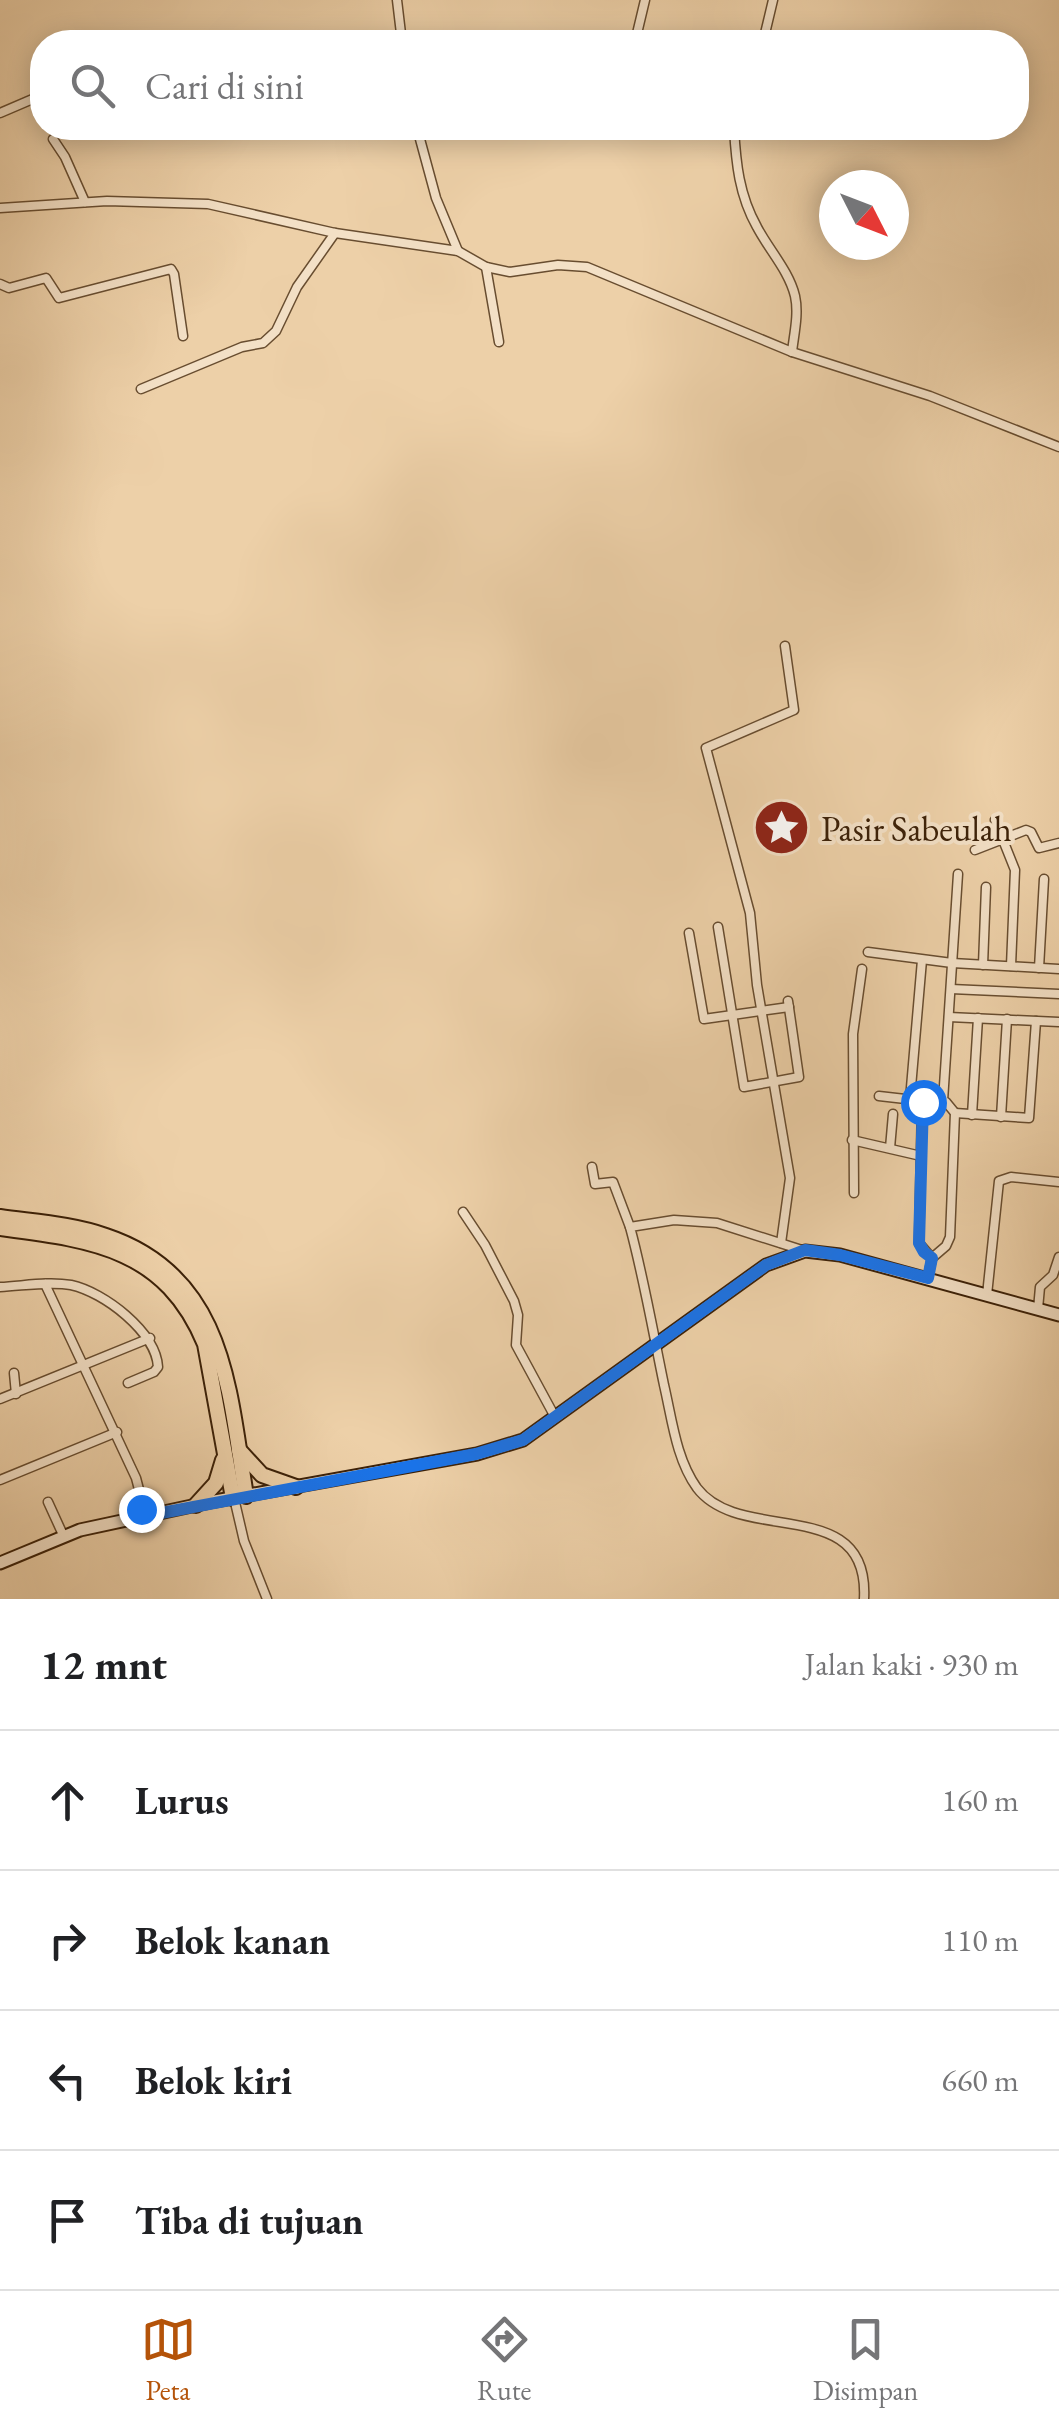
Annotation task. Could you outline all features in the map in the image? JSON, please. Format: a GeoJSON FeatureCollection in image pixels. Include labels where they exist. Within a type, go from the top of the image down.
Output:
{"type":"FeatureCollection","features":[{"type":"Feature","properties":{"kind":"highway"},"geometry":{"type":"LineString","coordinates":[[0,1217],[106,1235],[149,1257],[180,1284],[206,1315],[225,1364],[238,1497]]}},
{"type":"Feature","properties":{"kind":"highway"},"geometry":{"type":"LineString","coordinates":[[0,1228],[102,1245],[143,1264],[164,1281],[195,1320],[232,1452],[262,1475],[296,1488]]}},
{"type":"Feature","properties":{"kind":"highway"},"geometry":{"type":"LineString","coordinates":[[196,1505],[216,1483],[232,1452]]}},
{"type":"Feature","properties":{"kind":"street"},"geometry":{"type":"LineString","coordinates":[[397,0],[401,30]]}},
{"type":"Feature","properties":{"kind":"street"},"geometry":{"type":"LineString","coordinates":[[638,30],[645,0]]}},
{"type":"Feature","properties":{"kind":"street"},"geometry":{"type":"LineString","coordinates":[[765,30],[774,0]]}},
{"type":"Feature","properties":{"kind":"street"},"geometry":{"type":"LineString","coordinates":[[0,112],[30,100]]}},
{"type":"Feature","properties":{"kind":"street"},"geometry":{"type":"LineString","coordinates":[[54,140],[85,202]]}},
{"type":"Feature","properties":{"kind":"street"},"geometry":{"type":"LineString","coordinates":[[420,140],[458,251]]}},
{"type":"Feature","properties":{"kind":"street"},"geometry":{"type":"LineString","coordinates":[[735,140],[736,175],[743,196],[795,295],[792,352]]}},
{"type":"Feature","properties":{"kind":"street"},"geometry":{"type":"LineString","coordinates":[[0,208],[85,202],[208,204],[335,233],[458,251],[486,268],[510,272],[558,265],[587,267],[792,352],[930,396],[1059,447]]}},
{"type":"Feature","properties":{"kind":"street"},"geometry":{"type":"LineString","coordinates":[[141,389],[242,347],[263,343],[276,331],[297,287],[335,233]]}},
{"type":"Feature","properties":{"kind":"street"},"geometry":{"type":"LineString","coordinates":[[486,268],[499,342]]}},
{"type":"Feature","properties":{"kind":"street"},"geometry":{"type":"LineString","coordinates":[[0,284],[9,288],[46,278],[58,298],[170,269],[183,336]]}},
{"type":"Feature","properties":{"kind":"street"},"geometry":{"type":"LineString","coordinates":[[782,1243],[790,1178],[761,1011],[750,914],[706,748],[794,710],[785,646]]}},
{"type":"Feature","properties":{"kind":"street"},"geometry":{"type":"LineString","coordinates":[[995,820],[1016,870],[1011,966]]}},
{"type":"Feature","properties":{"kind":"street"},"geometry":{"type":"LineString","coordinates":[[976,850],[1026,830],[1043,850],[1059,843]]}},
{"type":"Feature","properties":{"kind":"street"},"geometry":{"type":"LineString","coordinates":[[943,1101],[958,874]]}},
{"type":"Feature","properties":{"kind":"street"},"geometry":{"type":"LineString","coordinates":[[1039,968],[1044,879]]}},
{"type":"Feature","properties":{"kind":"street"},"geometry":{"type":"LineString","coordinates":[[983,965],[986,887]]}},
{"type":"Feature","properties":{"kind":"street"},"geometry":{"type":"LineString","coordinates":[[689,933],[704,1019],[732,1015],[761,1011],[789,1004],[799,1077],[744,1088],[732,1015],[718,927]]}},
{"type":"Feature","properties":{"kind":"street"},"geometry":{"type":"LineString","coordinates":[[868,952],[952,964],[1059,968]]}},
{"type":"Feature","properties":{"kind":"street"},"geometry":{"type":"LineString","coordinates":[[910,1099],[922,960]]}},
{"type":"Feature","properties":{"kind":"street"},"geometry":{"type":"LineString","coordinates":[[854,1194],[853,1034],[862,969]]}},
{"type":"Feature","properties":{"kind":"street"},"geometry":{"type":"LineString","coordinates":[[951,990],[1059,994]]}},
{"type":"Feature","properties":{"kind":"street"},"geometry":{"type":"LineString","coordinates":[[949,1017],[1059,1022]]}},
{"type":"Feature","properties":{"kind":"street"},"geometry":{"type":"LineString","coordinates":[[972,1114],[978,1018]]}},
{"type":"Feature","properties":{"kind":"street"},"geometry":{"type":"LineString","coordinates":[[1001,1117],[1007,1019]]}},
{"type":"Feature","properties":{"kind":"street"},"geometry":{"type":"LineString","coordinates":[[878,1096],[943,1101],[954,1113],[1030,1118],[1036,1021]]}},
{"type":"Feature","properties":{"kind":"street"},"geometry":{"type":"LineString","coordinates":[[924,1101],[919,1243],[932,1258]]}},
{"type":"Feature","properties":{"kind":"street"},"geometry":{"type":"LineString","coordinates":[[928,1278],[932,1258],[950,1237],[954,1113]]}},
{"type":"Feature","properties":{"kind":"street"},"geometry":{"type":"LineString","coordinates":[[890,1148],[892,1114]]}},
{"type":"Feature","properties":{"kind":"street"},"geometry":{"type":"LineString","coordinates":[[852,1140],[921,1156]]}},
{"type":"Feature","properties":{"kind":"street"},"geometry":{"type":"LineString","coordinates":[[592,1167],[595,1184],[613,1182],[630,1227],[675,1436],[697,1488],[731,1513],[800,1524],[839,1539],[858,1557],[864,1577],[864,1599]]}},
{"type":"Feature","properties":{"kind":"street"},"geometry":{"type":"LineString","coordinates":[[987,1294],[999,1181],[1011,1176],[1059,1182]]}},
{"type":"Feature","properties":{"kind":"street"},"geometry":{"type":"LineString","coordinates":[[463,1212],[514,1302],[518,1316],[516,1346],[555,1416]]}},
{"type":"Feature","properties":{"kind":"street"},"geometry":{"type":"LineString","coordinates":[[630,1227],[674,1220],[717,1222],[805,1250],[840,1255],[1059,1315]]}},
{"type":"Feature","properties":{"kind":"street"},"geometry":{"type":"LineString","coordinates":[[0,1563],[80,1530],[476,1454],[523,1440],[766,1265],[805,1250]]}},
{"type":"Feature","properties":{"kind":"street"},"geometry":{"type":"LineString","coordinates":[[1038,1310],[1040,1286],[1053,1276],[1059,1257]]}},
{"type":"Feature","properties":{"kind":"street"},"geometry":{"type":"LineString","coordinates":[[45,1284],[117,1432],[141,1492],[140,1517]]}},
{"type":"Feature","properties":{"kind":"street"},"geometry":{"type":"LineString","coordinates":[[0,1286],[68,1285],[85,1290],[130,1319],[150,1338],[158,1369],[128,1382]]}},
{"type":"Feature","properties":{"kind":"street"},"geometry":{"type":"LineString","coordinates":[[0,1399],[150,1338]]}},
{"type":"Feature","properties":{"kind":"street"},"geometry":{"type":"LineString","coordinates":[[14,1373],[16,1394]]}},
{"type":"Feature","properties":{"kind":"street"},"geometry":{"type":"LineString","coordinates":[[0,1480],[117,1432]]}},
{"type":"Feature","properties":{"kind":"street"},"geometry":{"type":"LineString","coordinates":[[238,1497],[244,1541],[267,1599]]}},
{"type":"Feature","properties":{"kind":"street"},"geometry":{"type":"LineString","coordinates":[[48,1502],[64,1536]]}},
{"type":"Feature","properties":{"kind":"place","name":"Pasir Sabeulah"},"geometry":{"type":"Point","coordinates":[782,828]}},
{"type":"Feature","properties":{"kind":"route"},"geometry":{"type":"LineString","coordinates":[[141,1509],[140,1517],[476,1454],[523,1440],[766,1265],[805,1250],[876,1263],[928,1278],[932,1258],[919,1243],[923,1102]]}}]}
